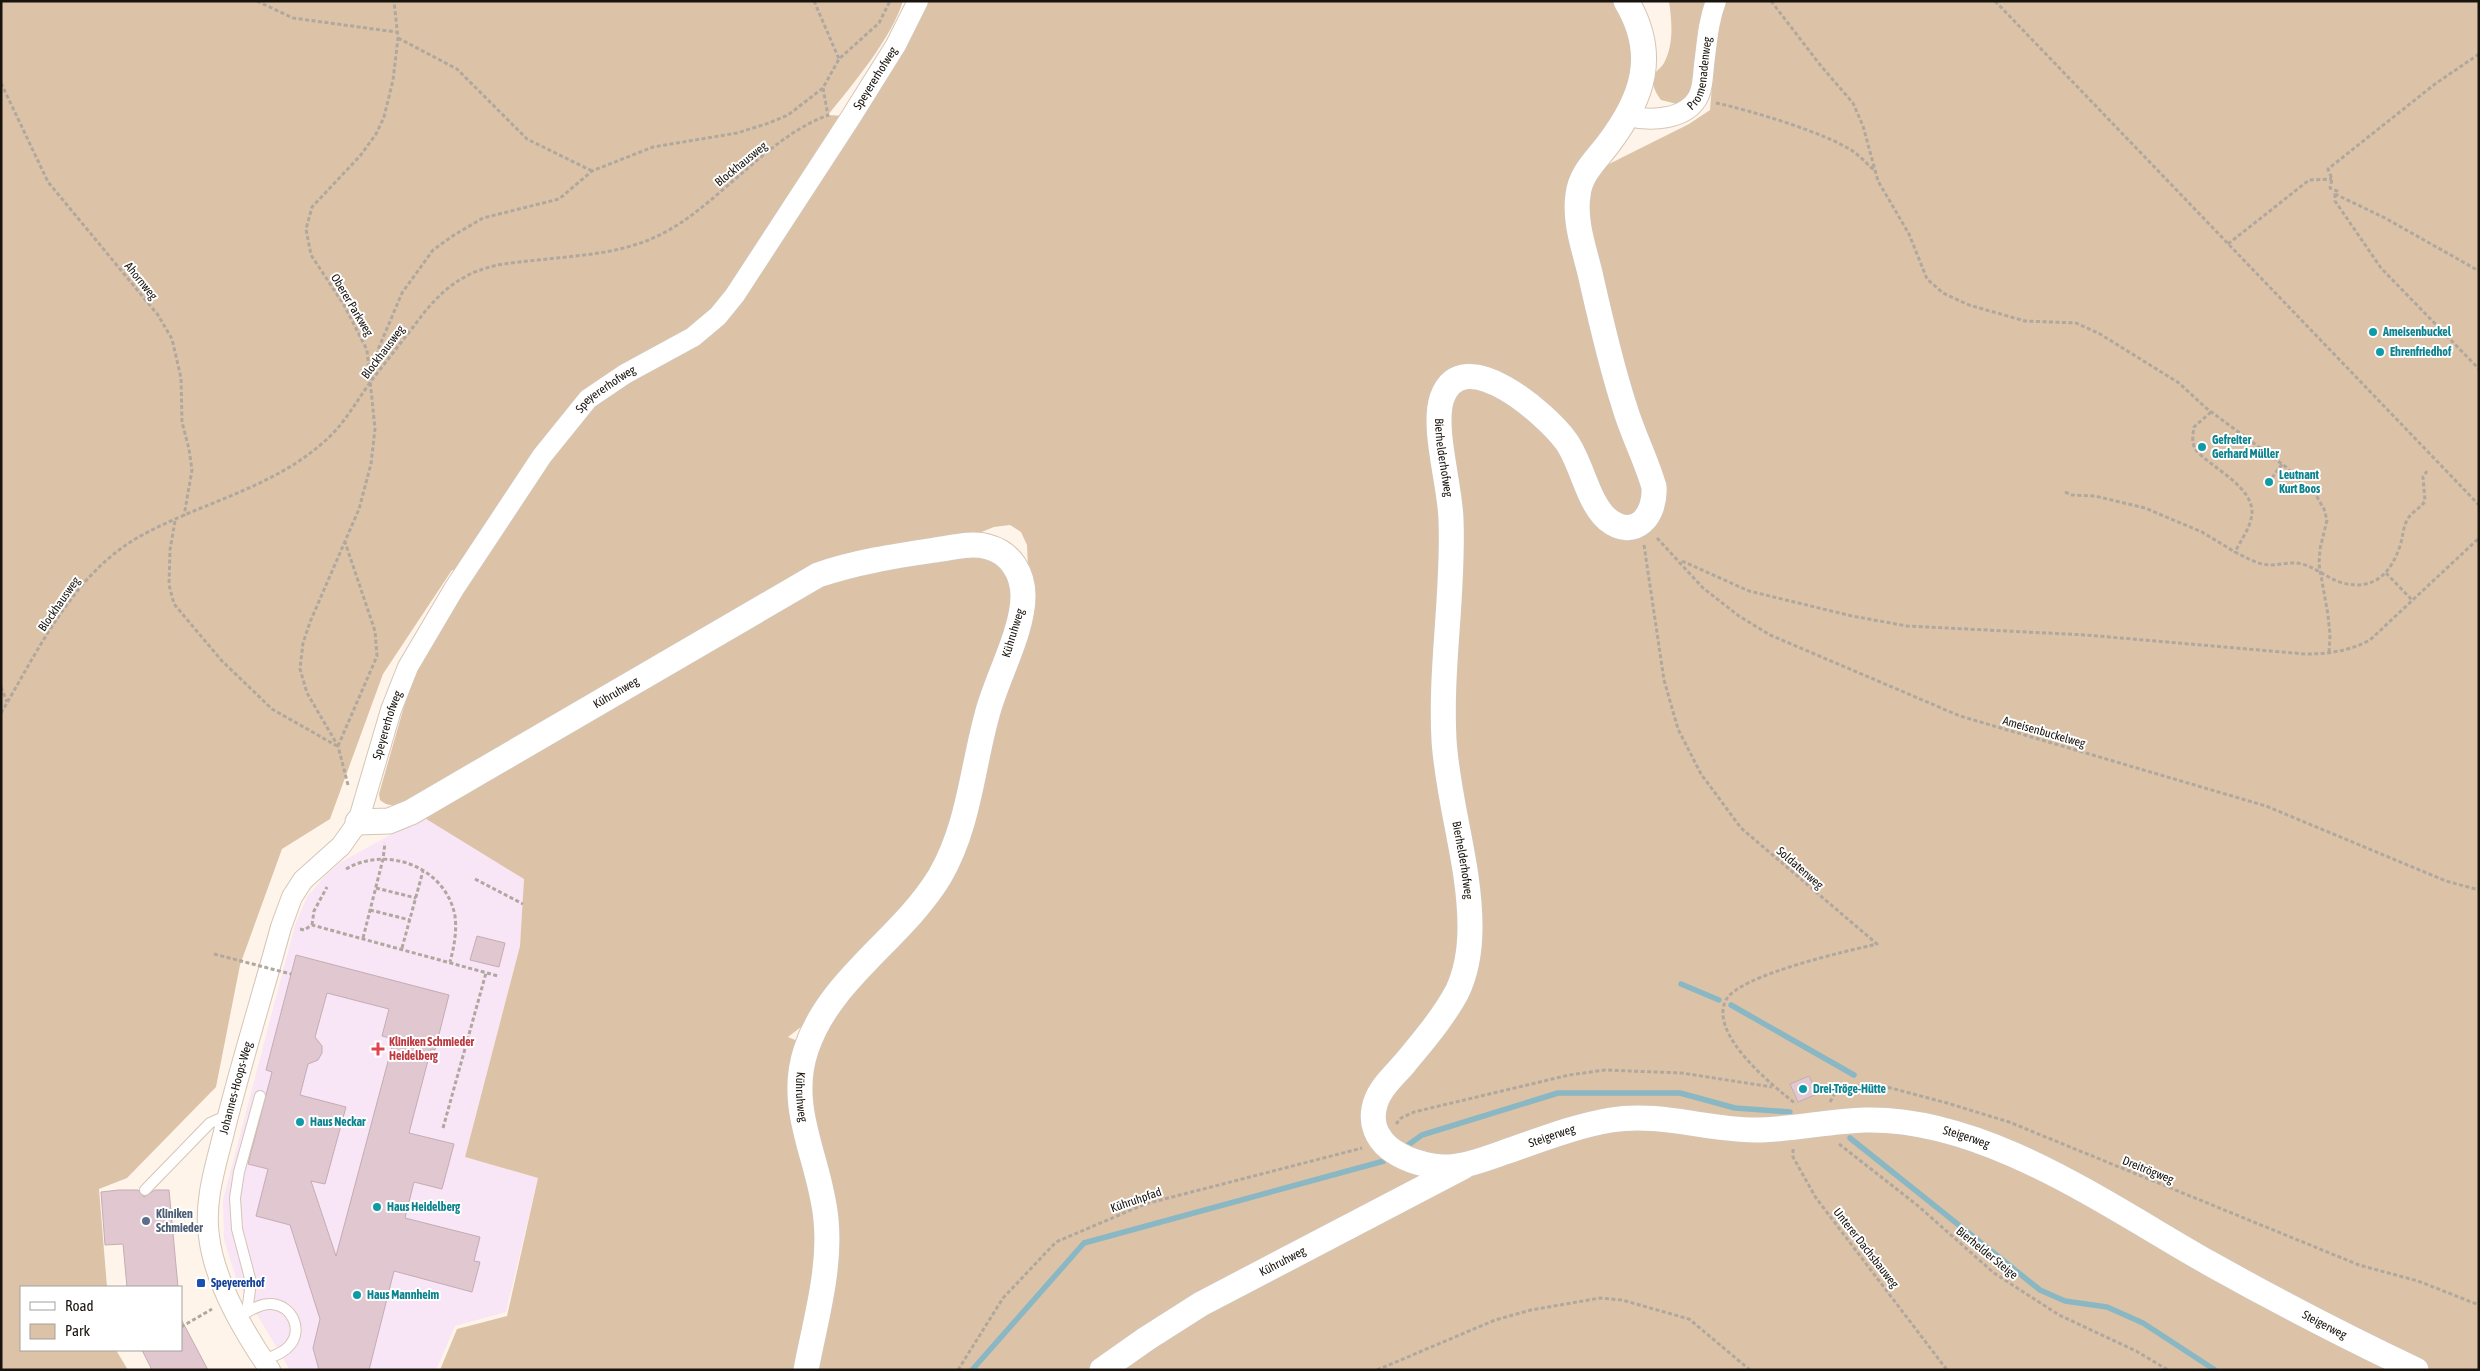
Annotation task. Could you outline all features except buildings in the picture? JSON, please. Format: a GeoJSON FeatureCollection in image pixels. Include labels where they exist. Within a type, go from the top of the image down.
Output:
{"type":"FeatureCollection","features":[{"type":"Feature","properties":{"kind":"street","name":"Speyererhofweg"},"geometry":{"type":"LineString","coordinates":[[370,822],[391,710],[408,667],[454,589],[542,456],[588,399],[625,374],[683,343],[718,316],[753,270],[852,117],[896,45],[918,1]]}},
{"type":"Feature","properties":{"kind":"street"},"geometry":{"type":"LineString","coordinates":[[1626,1],[1641,33],[1644,61],[1640,89],[1627,116],[1584,175],[1578,190],[1577,208],[1614,373],[1654,487],[1655,500],[1643,534]]}},
{"type":"Feature","properties":{"kind":"street","name":"Promenadenweg"},"geometry":{"type":"LineString","coordinates":[[1627,116],[1647,119],[1662,118],[1683,111],[1696,100],[1701,88],[1709,24],[1716,1]]}},
{"type":"Feature","properties":{"kind":"street","name":"Bierhelderhofweg"},"geometry":{"type":"LineString","coordinates":[[1382,1142],[1375,1129],[1373,1120],[1377,1098],[1441,1018],[1456,992],[1466,969],[1470,942],[1468,898],[1445,745],[1444,673],[1451,520],[1439,412],[1446,389],[1461,379],[1477,376],[1492,381],[1520,398],[1564,438],[1603,515],[1620,526],[1632,526],[1643,534]]}},
{"type":"Feature","properties":{"kind":"street","name":"Kühruhweg"},"geometry":{"type":"LineString","coordinates":[[370,822],[403,816],[420,807],[818,575],[876,560],[969,545],[992,548],[1004,554],[1013,564],[1021,580],[1022,610],[987,715],[966,810],[953,850],[939,877],[919,906],[833,998],[818,1022],[803,1058],[799,1087],[801,1111],[805,1136],[820,1180],[827,1232],[822,1283],[806,1370]]}},
{"type":"Feature","properties":{"kind":"street","name":"Johannes-Hoops-Weg"},"geometry":{"type":"LineString","coordinates":[[267,1365],[212,1250],[208,1227],[208,1200],[228,1114],[288,906],[308,874],[370,822]]}},
{"type":"Feature","properties":{"kind":"street","name":"Steigerweg"},"geometry":{"type":"LineString","coordinates":[[1469,1163],[1575,1129],[1616,1119],[1660,1119],[1748,1130],[1880,1120],[1913,1122],[1964,1136],[2026,1160],[2234,1277],[2355,1341],[2416,1370]]}},
{"type":"Feature","properties":{"kind":"street"},"geometry":{"type":"LineString","coordinates":[[1382,1142],[1397,1153],[1426,1164],[1446,1167],[1469,1163]]}},
{"type":"Feature","properties":{"kind":"street","name":"Kühruhweg"},"geometry":{"type":"LineString","coordinates":[[1102,1370],[1201,1304],[1312,1244],[1446,1178],[1469,1163]]}},
{"type":"Feature","properties":{"kind":"lane"},"geometry":{"type":"LineString","coordinates":[[243,1315],[251,1282],[237,1229],[234,1198],[239,1172],[260,1096]]}},
{"type":"Feature","properties":{"kind":"lane"},"geometry":{"type":"LineString","coordinates":[[145,1190],[210,1123],[228,1114]]}},
{"type":"Feature","properties":{"kind":"lane"},"geometry":{"type":"LineString","coordinates":[[243,1315],[266,1304],[274,1304],[289,1312],[294,1319],[296,1327],[291,1344],[267,1365]]}},
{"type":"Feature","properties":{"kind":"path"},"geometry":{"type":"LineString","coordinates":[[257,1],[293,18],[396,32]]}},
{"type":"Feature","properties":{"kind":"path","name":"Oberer Parkweg"},"geometry":{"type":"LineString","coordinates":[[338,746],[310,699],[300,669],[303,643],[310,622],[360,509],[374,445],[375,429],[369,384],[370,368],[365,343],[344,305],[311,255],[306,228],[312,207],[360,156],[376,134],[389,100],[398,38],[394,1]]}},
{"type":"Feature","properties":{"kind":"path"},"geometry":{"type":"LineString","coordinates":[[814,1],[839,59]]}},
{"type":"Feature","properties":{"kind":"path"},"geometry":{"type":"LineString","coordinates":[[369,384],[377,352],[402,293],[433,250],[483,218],[559,199],[592,171],[653,147],[714,138],[762,126],[788,115],[823,88],[839,59],[879,23],[890,1]]}},
{"type":"Feature","properties":{"kind":"path"},"geometry":{"type":"LineString","coordinates":[[1771,1],[1821,66],[1853,103],[1864,126],[1874,170],[1909,234],[1927,279],[1943,292],[1969,305],[2025,320],[2066,321],[2089,328],[2145,360],[2178,383],[2211,412],[2282,464],[2317,497],[2324,509],[2326,520],[2320,550],[2321,572],[2330,635],[2329,654]]}},
{"type":"Feature","properties":{"kind":"path"},"geometry":{"type":"LineString","coordinates":[[1995,1],[2479,505]]}},
{"type":"Feature","properties":{"kind":"path"},"geometry":{"type":"LineString","coordinates":[[398,38],[457,69],[527,139],[592,171]]}},
{"type":"Feature","properties":{"kind":"path"},"geometry":{"type":"LineString","coordinates":[[2479,54],[2435,84],[2328,169],[2332,179],[2330,188],[2337,191],[2335,201],[2382,268],[2479,369]]}},
{"type":"Feature","properties":{"kind":"path","name":"Ahornweg"},"geometry":{"type":"LineString","coordinates":[[1,83],[48,182],[158,315],[172,339],[181,378],[182,422],[192,470],[184,516]]}},
{"type":"Feature","properties":{"kind":"path"},"geometry":{"type":"LineString","coordinates":[[823,88],[828,116]]}},
{"type":"Feature","properties":{"kind":"path"},"geometry":{"type":"LineString","coordinates":[[1696,100],[1746,111],[1834,141],[1854,152],[1874,170]]}},
{"type":"Feature","properties":{"kind":"path","name":"Blockhausweg"},"geometry":{"type":"LineString","coordinates":[[1,713],[55,622],[91,576],[110,556],[137,538],[255,485],[308,456],[346,419],[369,384],[426,310],[449,287],[463,277],[498,264],[611,252],[667,231],[711,200],[793,134],[828,116],[840,114],[852,117]]}},
{"type":"Feature","properties":{"kind":"path"},"geometry":{"type":"LineString","coordinates":[[2228,244],[2309,180],[2332,179]]}},
{"type":"Feature","properties":{"kind":"path"},"geometry":{"type":"LineString","coordinates":[[2335,194],[2386,218],[2479,271]]}},
{"type":"Feature","properties":{"kind":"path"},"geometry":{"type":"LineString","coordinates":[[2211,412],[2194,427],[2192,436],[2196,450],[2220,468],[2244,493],[2252,507],[2248,527],[2235,552]]}},
{"type":"Feature","properties":{"kind":"path"},"geometry":{"type":"LineString","coordinates":[[2272,478],[2282,464]]}},
{"type":"Feature","properties":{"kind":"path"},"geometry":{"type":"LineString","coordinates":[[2065,492],[2072,495],[2095,496],[2145,508],[2202,532],[2235,552],[2260,564],[2301,563],[2332,579],[2361,586],[2369,585],[2386,573],[2401,545],[2406,522],[2412,512],[2425,501],[2423,478],[2427,471]]}},
{"type":"Feature","properties":{"kind":"path"},"geometry":{"type":"LineString","coordinates":[[175,520],[170,550],[169,585],[174,604],[232,672],[272,709],[338,746],[377,656],[375,631],[345,542]]}},
{"type":"Feature","properties":{"kind":"path","name":"Ameisenbuckelweg"},"geometry":{"type":"LineString","coordinates":[[1643,534],[1679,560],[1704,588],[1739,616],[1770,635],[1960,716],[2266,806],[2446,881],[2479,890]]}},
{"type":"Feature","properties":{"kind":"path","name":"Soldatenweg"},"geometry":{"type":"LineString","coordinates":[[1382,1142],[1401,1118],[1414,1112],[1568,1075],[1605,1070],[1642,1070],[1691,1074],[1773,1087],[1728,1034],[1723,1017],[1725,1001],[1735,989],[1748,983],[1809,961],[1877,944],[1742,828],[1701,774],[1678,729],[1664,680],[1643,534]]}},
{"type":"Feature","properties":{"kind":"path"},"geometry":{"type":"LineString","coordinates":[[1679,560],[1749,591],[1852,616],[1907,626],[2086,635],[2295,653],[2329,654],[2354,649],[2370,640],[2479,538]]}},
{"type":"Feature","properties":{"kind":"path"},"geometry":{"type":"LineString","coordinates":[[2386,573],[2413,601]]}},
{"type":"Feature","properties":{"kind":"path"},"geometry":{"type":"LineString","coordinates":[[1,687],[8,702]]}},
{"type":"Feature","properties":{"kind":"path"},"geometry":{"type":"LineString","coordinates":[[363,938],[385,843],[370,822]]}},
{"type":"Feature","properties":{"kind":"path"},"geometry":{"type":"LineString","coordinates":[[340,873],[368,860],[383,858],[405,862],[423,871],[444,891],[454,914],[455,940],[450,962]]}},
{"type":"Feature","properties":{"kind":"path"},"geometry":{"type":"LineString","coordinates":[[402,948],[423,871]]}},
{"type":"Feature","properties":{"kind":"path"},"geometry":{"type":"LineString","coordinates":[[475,879],[522,904]]}},
{"type":"Feature","properties":{"kind":"path"},"geometry":{"type":"LineString","coordinates":[[304,930],[312,925],[317,904],[329,884]]}},
{"type":"Feature","properties":{"kind":"path"},"geometry":{"type":"LineString","coordinates":[[376,888],[416,898]]}},
{"type":"Feature","properties":{"kind":"path"},"geometry":{"type":"LineString","coordinates":[[370,910],[410,920]]}},
{"type":"Feature","properties":{"kind":"path"},"geometry":{"type":"LineString","coordinates":[[312,925],[402,948],[498,976]]}},
{"type":"Feature","properties":{"kind":"path"},"geometry":{"type":"LineString","coordinates":[[214,954],[291,974]]}},
{"type":"Feature","properties":{"kind":"path"},"geometry":{"type":"LineString","coordinates":[[443,1128],[486,973]]}},
{"type":"Feature","properties":{"kind":"path","name":"Dreitrögweg"},"geometry":{"type":"LineString","coordinates":[[1812,1125],[1829,1107],[1835,1093],[1845,1087],[1856,1084],[1886,1087],[1947,1103],[2009,1122],[2359,1265],[2418,1281],[2479,1304]]}},
{"type":"Feature","properties":{"kind":"path","name":"Unterer Dachsbauweg"},"geometry":{"type":"LineString","coordinates":[[1812,1125],[1793,1157],[1816,1198],[1947,1370]]}},
{"type":"Feature","properties":{"kind":"path","name":"Bierhelder Steige"},"geometry":{"type":"LineString","coordinates":[[1812,1125],[1910,1200],[1994,1273],[2059,1314],[2136,1351],[2168,1370]]}},
{"type":"Feature","properties":{"kind":"path","name":"Kühruhpfad"},"geometry":{"type":"LineString","coordinates":[[958,1370],[1003,1298],[1056,1242],[1145,1204],[1314,1162],[1382,1142]]}},
{"type":"Feature","properties":{"kind":"path"},"geometry":{"type":"LineString","coordinates":[[1377,1370],[1495,1320],[1531,1310],[1600,1298],[1622,1300],[1689,1319],[1750,1370]]}},
{"type":"Feature","properties":{"kind":"path"},"geometry":{"type":"LineString","coordinates":[[182,1326],[217,1306]]}},
{"type":"Feature","properties":{"kind":"shaded area","name":"Kliniken Schmieder Heidelberg"},"geometry":{"type":"Polygon","coordinates":[[[423,817],[524,878],[520,946],[465,1157],[538,1178],[506,1312],[455,1326],[436,1370],[290,1370],[237,1281],[224,1240],[223,1200],[295,925],[307,897],[324,877],[341,862],[423,817]]]}},
{"type":"Feature","properties":{"kind":"green space"},"geometry":{"type":"Polygon","coordinates":[[[1,1],[903,1],[881,46],[828,115],[860,117],[925,1],[1617,1],[1627,26],[1634,69],[1628,90],[1622,102],[1583,155],[1603,167],[1689,124],[1710,110],[1717,26],[1725,1],[2479,1],[2479,1370],[440,1370],[457,1329],[507,1316],[538,1178],[465,1157],[520,946],[524,879],[423,817],[834,576],[953,556],[989,559],[1000,568],[1011,585],[1014,603],[957,814],[932,874],[810,1020],[788,1037],[817,1049],[820,1030],[940,895],[1028,567],[1027,545],[1021,532],[1010,525],[994,527],[974,535],[866,553],[407,801],[396,805],[386,804],[380,800],[379,794],[413,675],[470,578],[452,570],[383,674],[330,819],[282,849],[240,965],[216,1087],[127,1178],[99,1189],[107,1286],[20,1286],[20,1351],[117,1351],[128,1370],[1,1370],[1,1]]]}},
{"type":"Feature","properties":{"kind":"green space"},"geometry":{"type":"Polygon","coordinates":[[[1669,1],[1705,1],[1698,27],[1691,95],[1677,104],[1661,100],[1653,81],[1654,74],[1664,63],[1671,41],[1669,1]]]}},
{"type":"Feature","properties":{"kind":"waterway"},"geometry":{"type":"LineString","coordinates":[[1681,984],[1719,1000]]}},
{"type":"Feature","properties":{"kind":"waterway"},"geometry":{"type":"LineString","coordinates":[[1731,1005],[1854,1075]]}},
{"type":"Feature","properties":{"kind":"waterway"},"geometry":{"type":"LineString","coordinates":[[1408,1145],[1422,1135],[1558,1093],[1680,1093],[1735,1108],[1790,1112]]}},
{"type":"Feature","properties":{"kind":"waterway"},"geometry":{"type":"LineString","coordinates":[[1850,1138],[2040,1290],[2065,1301],[2107,1307],[2143,1323],[2215,1370]]}},
{"type":"Feature","properties":{"kind":"waterway"},"geometry":{"type":"LineString","coordinates":[[972,1370],[1084,1243],[1384,1161]]}},
{"type":"Feature","properties":{"kind":"place","name":"Ameisenbuckel"},"geometry":{"type":"Point","coordinates":[2373,332]}},
{"type":"Feature","properties":{"kind":"place","name":"Ehrenfriedhof"},"geometry":{"type":"Point","coordinates":[2380,352]}},
{"type":"Feature","properties":{"kind":"place","name":"Gefreiter Gerhard Müller"},"geometry":{"type":"Point","coordinates":[2202,447]}},
{"type":"Feature","properties":{"kind":"place","name":"Leutnant Kurt Boos"},"geometry":{"type":"Point","coordinates":[2269,482]}},
{"type":"Feature","properties":{"kind":"place","name":"Kliniken Schmieder Heidelberg"},"geometry":{"type":"Point","coordinates":[378,1049]}},
{"type":"Feature","properties":{"kind":"place","name":"Drei-Tröge-Hütte"},"geometry":{"type":"Point","coordinates":[1803,1089]}},
{"type":"Feature","properties":{"kind":"place","name":"Haus Neckar"},"geometry":{"type":"Point","coordinates":[300,1122]}},
{"type":"Feature","properties":{"kind":"place","name":"Haus Heidelberg"},"geometry":{"type":"Point","coordinates":[377,1207]}},
{"type":"Feature","properties":{"kind":"place","name":"Kliniken Schmieder"},"geometry":{"type":"Point","coordinates":[146,1221]}},
{"type":"Feature","properties":{"kind":"place","name":"Speyererhof"},"geometry":{"type":"Point","coordinates":[201,1283]}},
{"type":"Feature","properties":{"kind":"place","name":"Haus Mannheim"},"geometry":{"type":"Point","coordinates":[357,1295]}}]}
